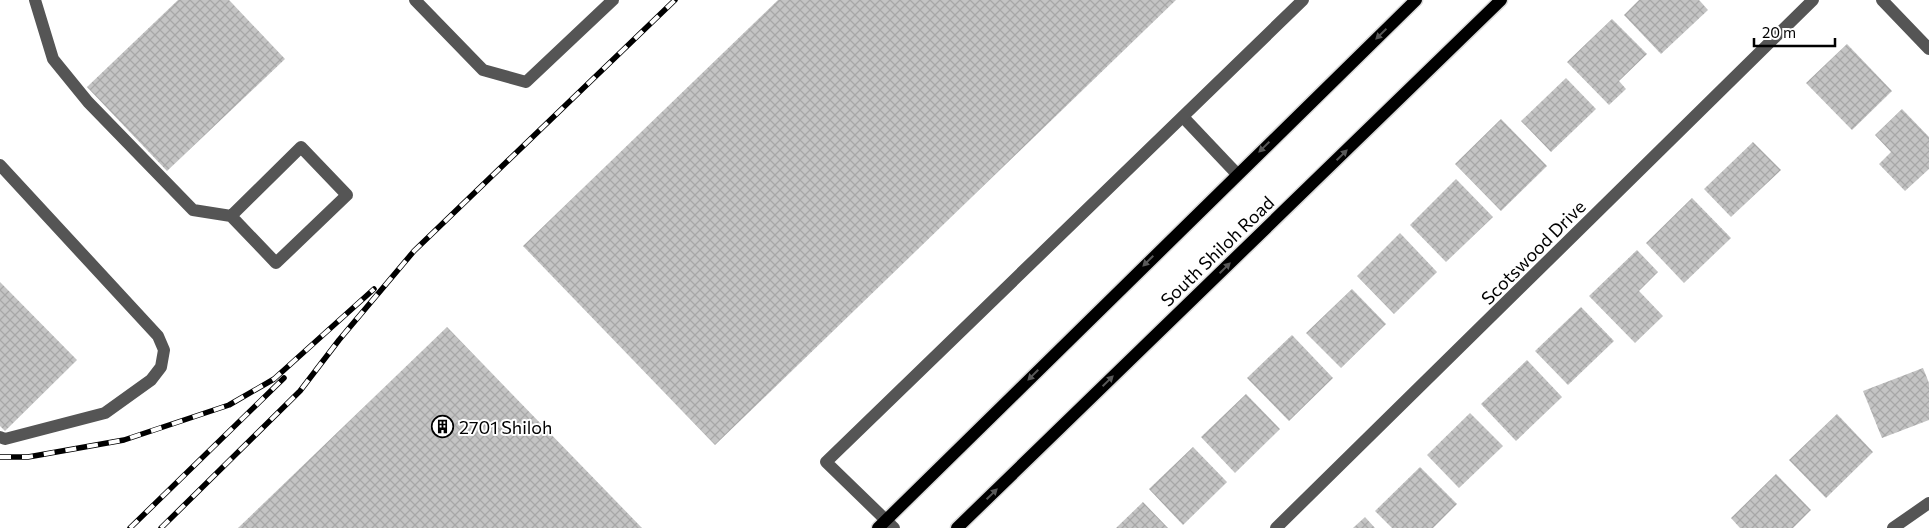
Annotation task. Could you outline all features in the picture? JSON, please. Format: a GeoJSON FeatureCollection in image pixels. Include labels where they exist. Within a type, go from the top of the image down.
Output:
{"type":"FeatureCollection","features":[{"type":"Feature","properties":{"kind":"main road"},"geometry":{"type":"LineString","coordinates":[[886,525],[1237,174],[1416,0]]}},
{"type":"Feature","properties":{"kind":"main road","name":"South Shiloh Road"},"geometry":{"type":"LineString","coordinates":[[957,528],[1501,0]]}},
{"type":"Feature","properties":{"kind":"street"},"geometry":{"type":"LineString","coordinates":[[35,0],[53,59],[88,102],[193,210],[231,216],[276,263],[347,195],[301,147],[231,216]]}},
{"type":"Feature","properties":{"kind":"street"},"geometry":{"type":"LineString","coordinates":[[415,0],[483,70],[526,82],[613,0]]}},
{"type":"Feature","properties":{"kind":"street"},"geometry":{"type":"LineString","coordinates":[[886,525],[826,462],[1303,0]]}},
{"type":"Feature","properties":{"kind":"street","name":"Scotswood Drive"},"geometry":{"type":"LineString","coordinates":[[1276,528],[1813,0]]}},
{"type":"Feature","properties":{"kind":"street"},"geometry":{"type":"LineString","coordinates":[[1882,0],[1929,49]]}},
{"type":"Feature","properties":{"kind":"street"},"geometry":{"type":"LineString","coordinates":[[1183,117],[1237,174]]}},
{"type":"Feature","properties":{"kind":"street"},"geometry":{"type":"LineString","coordinates":[[0,165],[158,336],[164,350],[161,366],[151,380],[105,413],[5,439],[0,437]]}},
{"type":"Feature","properties":{"kind":"street"},"geometry":{"type":"LineString","coordinates":[[1892,528],[1929,503]]}},
{"type":"Feature","properties":{"kind":"building"},"geometry":{"type":"Polygon","coordinates":[[[178,0],[229,0],[285,59],[167,171],[87,87],[178,0]]]}},
{"type":"Feature","properties":{"kind":"building"},"geometry":{"type":"Polygon","coordinates":[[[778,0],[1176,0],[715,445],[523,246],[778,0]]]}},
{"type":"Feature","properties":{"kind":"building"},"geometry":{"type":"Polygon","coordinates":[[[1639,0],[1699,0],[1708,10],[1661,54],[1624,15],[1639,0]]]}},
{"type":"Feature","properties":{"kind":"building"},"geometry":{"type":"Polygon","coordinates":[[[1612,19],[1647,54],[1619,81],[1626,89],[1609,105],[1567,62],[1612,19]]]}},
{"type":"Feature","properties":{"kind":"building"},"geometry":{"type":"Polygon","coordinates":[[[1847,44],[1892,91],[1852,130],[1806,83],[1847,44]]]}},
{"type":"Feature","properties":{"kind":"building"},"geometry":{"type":"Polygon","coordinates":[[[1566,78],[1596,109],[1551,152],[1521,121],[1566,78]]]}},
{"type":"Feature","properties":{"kind":"building"},"geometry":{"type":"Polygon","coordinates":[[[1902,109],[1929,137],[1929,169],[1905,191],[1879,164],[1891,152],[1875,135],[1902,109]]]}},
{"type":"Feature","properties":{"kind":"building"},"geometry":{"type":"Polygon","coordinates":[[[1501,119],[1547,166],[1501,211],[1455,164],[1501,119]]]}},
{"type":"Feature","properties":{"kind":"building"},"geometry":{"type":"Polygon","coordinates":[[[1753,142],[1781,170],[1731,217],[1704,189],[1753,142]]]}},
{"type":"Feature","properties":{"kind":"building"},"geometry":{"type":"Polygon","coordinates":[[[1456,179],[1493,217],[1446,262],[1410,225],[1456,179]]]}},
{"type":"Feature","properties":{"kind":"building"},"geometry":{"type":"Polygon","coordinates":[[[1692,198],[1731,238],[1684,283],[1646,243],[1692,198]]]}},
{"type":"Feature","properties":{"kind":"building"},"geometry":{"type":"Polygon","coordinates":[[[1400,233],[1437,272],[1394,314],[1357,276],[1400,233]]]}},
{"type":"Feature","properties":{"kind":"building"},"geometry":{"type":"Polygon","coordinates":[[[1637,250],[1658,272],[1639,291],[1663,316],[1635,343],[1589,296],[1637,250]]]}},
{"type":"Feature","properties":{"kind":"building"},"geometry":{"type":"Polygon","coordinates":[[[0,282],[77,360],[5,431],[0,426],[0,282]]]}},
{"type":"Feature","properties":{"kind":"building"},"geometry":{"type":"Polygon","coordinates":[[[1352,289],[1386,324],[1341,368],[1306,333],[1352,289]]]}},
{"type":"Feature","properties":{"kind":"building"},"geometry":{"type":"Polygon","coordinates":[[[1581,307],[1614,341],[1568,385],[1535,351],[1581,307]]]}},
{"type":"Feature","properties":{"kind":"building","name":"2701 Shiloh"},"geometry":{"type":"Polygon","coordinates":[[[447,327],[642,528],[238,528],[447,327]]]}},
{"type":"Feature","properties":{"kind":"building"},"geometry":{"type":"Polygon","coordinates":[[[1292,335],[1333,378],[1289,421],[1247,378],[1292,335]]]}},
{"type":"Feature","properties":{"kind":"building"},"geometry":{"type":"Polygon","coordinates":[[[1527,360],[1562,397],[1516,441],[1481,404],[1527,360]]]}},
{"type":"Feature","properties":{"kind":"building"},"geometry":{"type":"Polygon","coordinates":[[[1923,368],[1929,383],[1929,420],[1882,438],[1863,391],[1923,368]]]}},
{"type":"Feature","properties":{"kind":"building"},"geometry":{"type":"Polygon","coordinates":[[[1246,394],[1280,429],[1235,473],[1201,437],[1246,394]]]}},
{"type":"Feature","properties":{"kind":"building"},"geometry":{"type":"Polygon","coordinates":[[[1470,413],[1503,446],[1459,488],[1427,455],[1470,413]]]}},
{"type":"Feature","properties":{"kind":"building"},"geometry":{"type":"Polygon","coordinates":[[[1837,414],[1873,452],[1826,498],[1789,460],[1837,414]]]}},
{"type":"Feature","properties":{"kind":"building"},"geometry":{"type":"Polygon","coordinates":[[[1193,447],[1227,482],[1183,525],[1149,489],[1193,447]]]}},
{"type":"Feature","properties":{"kind":"building"},"geometry":{"type":"Polygon","coordinates":[[[1420,467],[1457,504],[1433,528],[1392,528],[1375,511],[1420,467]]]}},
{"type":"Feature","properties":{"kind":"building"},"geometry":{"type":"Polygon","coordinates":[[[1776,474],[1811,510],[1793,528],[1740,528],[1731,518],[1776,474]]]}},
{"type":"Feature","properties":{"kind":"building"},"geometry":{"type":"Polygon","coordinates":[[[1143,502],[1168,528],[1116,528],[1143,502]]]}},
{"type":"Feature","properties":{"kind":"building"},"geometry":{"type":"Polygon","coordinates":[[[1365,517],[1375,528],[1353,528],[1365,517]]]}},
{"type":"Feature","properties":{"kind":"railway"},"geometry":{"type":"LineString","coordinates":[[161,528],[300,391],[339,340],[414,251],[675,0]]}},
{"type":"Feature","properties":{"kind":"railway"},"geometry":{"type":"LineString","coordinates":[[0,457],[28,457],[124,440],[229,405],[274,379],[374,289]]}},
{"type":"Feature","properties":{"kind":"railway"},"geometry":{"type":"LineString","coordinates":[[130,528],[284,378]]}},
{"type":"Feature","properties":{"kind":"place","name":"2701 Shiloh"},"geometry":{"type":"Point","coordinates":[443,427]}}]}
